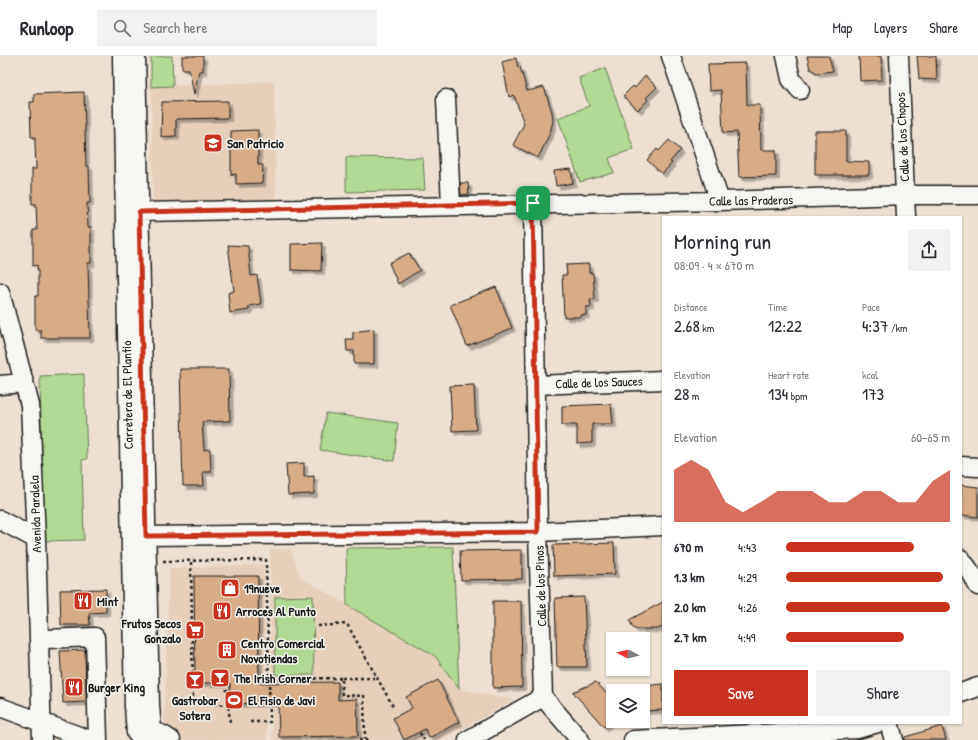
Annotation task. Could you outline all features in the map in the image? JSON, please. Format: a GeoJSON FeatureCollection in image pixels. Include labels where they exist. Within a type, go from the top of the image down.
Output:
{"type":"FeatureCollection","features":[{"type":"Feature","properties":{"kind":"street","name":"Carretera de El Plantío"},"geometry":{"type":"LineString","coordinates":[[122,56],[134,707],[138,735]]}},
{"type":"Feature","properties":{"kind":"street","name":"Carretera de El Plantío"},"geometry":{"type":"LineString","coordinates":[[136,56],[139,212],[154,536],[150,705],[138,735]]}},
{"type":"Feature","properties":{"kind":"street"},"geometry":{"type":"LineString","coordinates":[[671,56],[720,201]]}},
{"type":"Feature","properties":{"kind":"street"},"geometry":{"type":"LineString","coordinates":[[786,56],[791,79],[800,90]]}},
{"type":"Feature","properties":{"kind":"street","name":"Calle de los Chopos"},"geometry":{"type":"LineString","coordinates":[[899,56],[906,216]]}},
{"type":"Feature","properties":{"kind":"street"},"geometry":{"type":"LineString","coordinates":[[446,98],[451,205]]}},
{"type":"Feature","properties":{"kind":"street","name":"Calle las Praderas"},"geometry":{"type":"LineString","coordinates":[[139,212],[533,203],[720,201],[905,195],[978,195]]}},
{"type":"Feature","properties":{"kind":"street","name":"Calle de los Pinos"},"geometry":{"type":"LineString","coordinates":[[533,203],[535,385],[543,697]]}},
{"type":"Feature","properties":{"kind":"street","name":"Avenida Paralela"},"geometry":{"type":"LineString","coordinates":[[0,292],[30,405],[42,740]]}},
{"type":"Feature","properties":{"kind":"street","name":"Calle de los Sauces"},"geometry":{"type":"LineString","coordinates":[[535,385],[662,380]]}},
{"type":"Feature","properties":{"kind":"street"},"geometry":{"type":"LineString","coordinates":[[0,385],[24,382]]}},
{"type":"Feature","properties":{"kind":"street"},"geometry":{"type":"LineString","coordinates":[[962,466],[978,467]]}},
{"type":"Feature","properties":{"kind":"street"},"geometry":{"type":"LineString","coordinates":[[0,520],[36,539]]}},
{"type":"Feature","properties":{"kind":"street"},"geometry":{"type":"LineString","coordinates":[[154,536],[538,532],[662,526]]}},
{"type":"Feature","properties":{"kind":"street"},"geometry":{"type":"LineString","coordinates":[[962,560],[972,574],[978,586]]}},
{"type":"Feature","properties":{"kind":"street"},"geometry":{"type":"LineString","coordinates":[[46,639],[95,637],[98,740]]}},
{"type":"Feature","properties":{"kind":"street"},"geometry":{"type":"LineString","coordinates":[[962,693],[978,686]]}},
{"type":"Feature","properties":{"kind":"street"},"geometry":{"type":"LineString","coordinates":[[468,740],[543,697],[580,740]]}},
{"type":"Feature","properties":{"kind":"street"},"geometry":{"type":"LineString","coordinates":[[0,707],[90,740]]}},
{"type":"Feature","properties":{"kind":"street"},"geometry":{"type":"LineString","coordinates":[[633,740],[858,729],[875,724]]}},
{"type":"Feature","properties":{"kind":"street"},"geometry":{"type":"LineString","coordinates":[[889,724],[894,740]]}},
{"type":"Feature","properties":{"kind":"street"},"geometry":{"type":"LineString","coordinates":[[138,735],[162,734],[171,740]]}},
{"type":"Feature","properties":{"kind":"path"},"geometry":{"type":"LineString","coordinates":[[154,536],[163,562],[266,560],[270,722],[248,722]]}},
{"type":"Feature","properties":{"kind":"path"},"geometry":{"type":"LineString","coordinates":[[191,562],[193,618],[192,703],[228,705]]}},
{"type":"Feature","properties":{"kind":"path"},"geometry":{"type":"LineString","coordinates":[[259,617],[267,616]]}},
{"type":"Feature","properties":{"kind":"path"},"geometry":{"type":"LineString","coordinates":[[318,626],[347,624],[394,708]]}},
{"type":"Feature","properties":{"kind":"path"},"geometry":{"type":"LineString","coordinates":[[342,678],[342,695],[364,696],[365,740]]}},
{"type":"Feature","properties":{"kind":"path"},"geometry":{"type":"LineString","coordinates":[[278,679],[377,678]]}},
{"type":"Feature","properties":{"kind":"path"},"geometry":{"type":"LineString","coordinates":[[226,683],[230,722]]}},
{"type":"Feature","properties":{"kind":"path"},"geometry":{"type":"LineString","coordinates":[[420,733],[424,740]]}},
{"type":"Feature","properties":{"kind":"path"},"geometry":{"type":"LineString","coordinates":[[359,740],[370,740]]}},
{"type":"Feature","properties":{"kind":"shaded area","name":"San Patricio"},"geometry":{"type":"Polygon","coordinates":[[[274,81],[276,199],[153,201],[151,87],[274,81]]]}},
{"type":"Feature","properties":{"kind":"shaded area"},"geometry":{"type":"Polygon","coordinates":[[[270,549],[291,549],[300,577],[435,656],[459,689],[514,700],[442,740],[272,740],[270,549]]]}},
{"type":"Feature","properties":{"kind":"shaded area"},"geometry":{"type":"Polygon","coordinates":[[[264,565],[267,740],[180,740],[175,732],[164,725],[169,568],[264,565]]]}},
{"type":"Feature","properties":{"kind":"green space"},"geometry":{"type":"Polygon","coordinates":[[[151,56],[172,56],[173,86],[151,87],[151,56]]]}},
{"type":"Feature","properties":{"kind":"green space"},"geometry":{"type":"Polygon","coordinates":[[[605,68],[634,149],[609,158],[614,173],[580,182],[558,118],[589,106],[579,78],[605,68]]]}},
{"type":"Feature","properties":{"kind":"green space"},"geometry":{"type":"Polygon","coordinates":[[[346,157],[423,158],[425,190],[346,192],[346,157]]]}},
{"type":"Feature","properties":{"kind":"green space"},"geometry":{"type":"Polygon","coordinates":[[[84,374],[87,459],[82,460],[84,540],[44,541],[40,376],[84,374]]]}},
{"type":"Feature","properties":{"kind":"green space"},"geometry":{"type":"Polygon","coordinates":[[[326,413],[398,423],[394,461],[320,450],[326,413]]]}},
{"type":"Feature","properties":{"kind":"green space"},"geometry":{"type":"Polygon","coordinates":[[[453,547],[459,689],[435,656],[347,605],[346,548],[453,547]]]}},
{"type":"Feature","properties":{"kind":"green space"},"geometry":{"type":"Polygon","coordinates":[[[313,596],[314,675],[275,675],[275,597],[313,596]]]}},
{"type":"Feature","properties":{"kind":"building"},"geometry":{"type":"Polygon","coordinates":[[[182,56],[203,56],[203,71],[199,71],[194,94],[189,69],[182,69],[182,56]]]}},
{"type":"Feature","properties":{"kind":"building"},"geometry":{"type":"Polygon","coordinates":[[[807,56],[829,56],[833,71],[817,73],[810,69],[807,56]]]}},
{"type":"Feature","properties":{"kind":"building"},"geometry":{"type":"Polygon","coordinates":[[[859,56],[881,56],[882,80],[860,81],[859,56]]]}},
{"type":"Feature","properties":{"kind":"building"},"geometry":{"type":"Polygon","coordinates":[[[917,56],[936,56],[937,80],[919,79],[917,56]]]}},
{"type":"Feature","properties":{"kind":"building"},"geometry":{"type":"Polygon","coordinates":[[[516,58],[518,68],[520,67],[527,91],[544,87],[552,112],[553,121],[550,133],[538,158],[513,145],[524,124],[514,95],[509,97],[502,62],[516,58]]]}},
{"type":"Feature","properties":{"kind":"building"},"geometry":{"type":"Polygon","coordinates":[[[746,63],[747,105],[760,105],[761,150],[776,150],[776,176],[739,177],[737,132],[723,133],[721,90],[709,91],[708,64],[746,63]]]}},
{"type":"Feature","properties":{"kind":"building"},"geometry":{"type":"Polygon","coordinates":[[[645,76],[657,87],[646,98],[648,100],[638,110],[623,96],[633,86],[635,88],[645,76]]]}},
{"type":"Feature","properties":{"kind":"building"},"geometry":{"type":"Polygon","coordinates":[[[84,92],[86,166],[89,166],[90,203],[87,203],[88,227],[91,227],[91,263],[88,263],[90,338],[41,338],[41,330],[35,330],[35,296],[38,296],[38,272],[37,265],[33,266],[33,230],[37,230],[36,204],[32,204],[32,169],[36,169],[35,137],[31,137],[30,102],[34,102],[34,94],[84,92]]]}},
{"type":"Feature","properties":{"kind":"building"},"geometry":{"type":"Polygon","coordinates":[[[228,101],[228,118],[176,119],[176,136],[161,137],[162,102],[228,101]]]}},
{"type":"Feature","properties":{"kind":"building"},"geometry":{"type":"Polygon","coordinates":[[[258,130],[258,165],[263,165],[262,183],[236,184],[236,174],[231,175],[231,131],[258,130]]]}},
{"type":"Feature","properties":{"kind":"building"},"geometry":{"type":"Polygon","coordinates":[[[815,131],[846,131],[846,161],[869,162],[869,175],[815,175],[815,131]]]}},
{"type":"Feature","properties":{"kind":"building"},"geometry":{"type":"Polygon","coordinates":[[[669,140],[680,150],[670,162],[672,163],[662,174],[647,160],[657,149],[659,151],[669,140]]]}},
{"type":"Feature","properties":{"kind":"building"},"geometry":{"type":"Polygon","coordinates":[[[571,169],[573,183],[556,186],[554,171],[571,169]]]}},
{"type":"Feature","properties":{"kind":"building"},"geometry":{"type":"Polygon","coordinates":[[[460,183],[468,183],[469,194],[461,195],[460,183]]]}},
{"type":"Feature","properties":{"kind":"building"},"geometry":{"type":"Polygon","coordinates":[[[322,243],[321,271],[291,270],[291,244],[322,243]]]}},
{"type":"Feature","properties":{"kind":"building"},"geometry":{"type":"Polygon","coordinates":[[[228,245],[248,246],[251,276],[257,275],[261,304],[249,306],[249,310],[230,313],[228,293],[234,291],[228,245]]]}},
{"type":"Feature","properties":{"kind":"building"},"geometry":{"type":"Polygon","coordinates":[[[409,253],[420,270],[398,284],[389,263],[409,253]]]}},
{"type":"Feature","properties":{"kind":"building"},"geometry":{"type":"Polygon","coordinates":[[[589,264],[589,273],[593,273],[595,299],[590,299],[591,307],[586,307],[586,315],[581,315],[581,317],[564,317],[562,275],[567,275],[566,265],[589,264]]]}},
{"type":"Feature","properties":{"kind":"building"},"geometry":{"type":"Polygon","coordinates":[[[496,287],[512,328],[467,346],[450,305],[496,287]]]}},
{"type":"Feature","properties":{"kind":"building"},"geometry":{"type":"Polygon","coordinates":[[[374,329],[374,364],[354,364],[354,351],[347,351],[346,339],[353,339],[353,332],[374,329]]]}},
{"type":"Feature","properties":{"kind":"building"},"geometry":{"type":"Polygon","coordinates":[[[180,369],[229,369],[230,421],[202,422],[204,450],[210,449],[211,472],[203,472],[204,486],[183,486],[180,369]]]}},
{"type":"Feature","properties":{"kind":"building"},"geometry":{"type":"Polygon","coordinates":[[[474,385],[476,430],[452,431],[450,386],[474,385]]]}},
{"type":"Feature","properties":{"kind":"building"},"geometry":{"type":"Polygon","coordinates":[[[611,404],[613,424],[592,424],[592,443],[577,444],[577,425],[562,425],[562,406],[611,404]]]}},
{"type":"Feature","properties":{"kind":"building"},"geometry":{"type":"Polygon","coordinates":[[[304,463],[304,477],[314,476],[314,494],[288,495],[286,464],[304,463]]]}},
{"type":"Feature","properties":{"kind":"building"},"geometry":{"type":"Polygon","coordinates":[[[962,485],[978,487],[978,517],[962,515],[962,485]]]}},
{"type":"Feature","properties":{"kind":"building"},"geometry":{"type":"Polygon","coordinates":[[[614,543],[615,574],[554,576],[553,545],[614,543]]]}},
{"type":"Feature","properties":{"kind":"building"},"geometry":{"type":"Polygon","coordinates":[[[522,550],[522,579],[461,580],[460,551],[522,550]]]}},
{"type":"Feature","properties":{"kind":"building","name":"Centro Comercial Novotiendas"},"geometry":{"type":"Polygon","coordinates":[[[194,576],[258,576],[259,683],[338,682],[338,700],[357,699],[358,736],[279,737],[278,703],[230,704],[230,683],[195,683],[194,576]]]}},
{"type":"Feature","properties":{"kind":"building","name":"Mint"},"geometry":{"type":"Polygon","coordinates":[[[106,589],[106,612],[89,613],[90,625],[61,625],[60,590],[106,589]]]}},
{"type":"Feature","properties":{"kind":"building"},"geometry":{"type":"Polygon","coordinates":[[[584,597],[587,667],[557,667],[555,598],[584,597]]]}},
{"type":"Feature","properties":{"kind":"building"},"geometry":{"type":"Polygon","coordinates":[[[493,601],[521,601],[522,687],[493,688],[493,601]]]}},
{"type":"Feature","properties":{"kind":"building"},"geometry":{"type":"Polygon","coordinates":[[[662,603],[662,627],[658,629],[634,629],[629,620],[662,603]]]}},
{"type":"Feature","properties":{"kind":"building","name":"Burger King"},"geometry":{"type":"Polygon","coordinates":[[[85,650],[86,702],[63,703],[60,651],[85,650]]]}},
{"type":"Feature","properties":{"kind":"building"},"geometry":{"type":"Polygon","coordinates":[[[438,680],[459,722],[429,738],[425,729],[404,740],[393,718],[412,708],[406,697],[438,680]]]}},
{"type":"Feature","properties":{"kind":"building"},"geometry":{"type":"Polygon","coordinates":[[[596,682],[606,693],[606,725],[604,727],[573,692],[596,682]]]}},
{"type":"Feature","properties":{"kind":"building"},"geometry":{"type":"Polygon","coordinates":[[[662,684],[662,710],[650,711],[650,685],[662,684]]]}},
{"type":"Feature","properties":{"kind":"building"},"geometry":{"type":"Polygon","coordinates":[[[942,726],[946,740],[905,740],[905,737],[942,726]]]}},
{"type":"Feature","properties":{"kind":"place","name":"San Patricio"},"geometry":{"type":"Point","coordinates":[213,143]}},
{"type":"Feature","properties":{"kind":"place","name":"19nueve"},"geometry":{"type":"Point","coordinates":[230,588]}},
{"type":"Feature","properties":{"kind":"place","name":"Mint"},"geometry":{"type":"Point","coordinates":[83,601]}},
{"type":"Feature","properties":{"kind":"place","name":"Arroces Al Punto"},"geometry":{"type":"Point","coordinates":[222,611]}},
{"type":"Feature","properties":{"kind":"place","name":"Frutos Secos Gonzalo"},"geometry":{"type":"Point","coordinates":[195,630]}},
{"type":"Feature","properties":{"kind":"place","name":"Centro Comercial Novotiendas"},"geometry":{"type":"Point","coordinates":[227,650]}},
{"type":"Feature","properties":{"kind":"place","name":"The Irish Corner"},"geometry":{"type":"Point","coordinates":[220,678]}},
{"type":"Feature","properties":{"kind":"place","name":"Gastrobar Sotera"},"geometry":{"type":"Point","coordinates":[195,680]}},
{"type":"Feature","properties":{"kind":"place","name":"Burger King"},"geometry":{"type":"Point","coordinates":[74,687]}},
{"type":"Feature","properties":{"kind":"place","name":"El Fisio de Javi"},"geometry":{"type":"Point","coordinates":[234,700]}},
{"type":"Feature","properties":{"kind":"route"},"geometry":{"type":"LineString","coordinates":[[533,203],[538,532],[146,536],[139,212],[533,203]]}}]}
